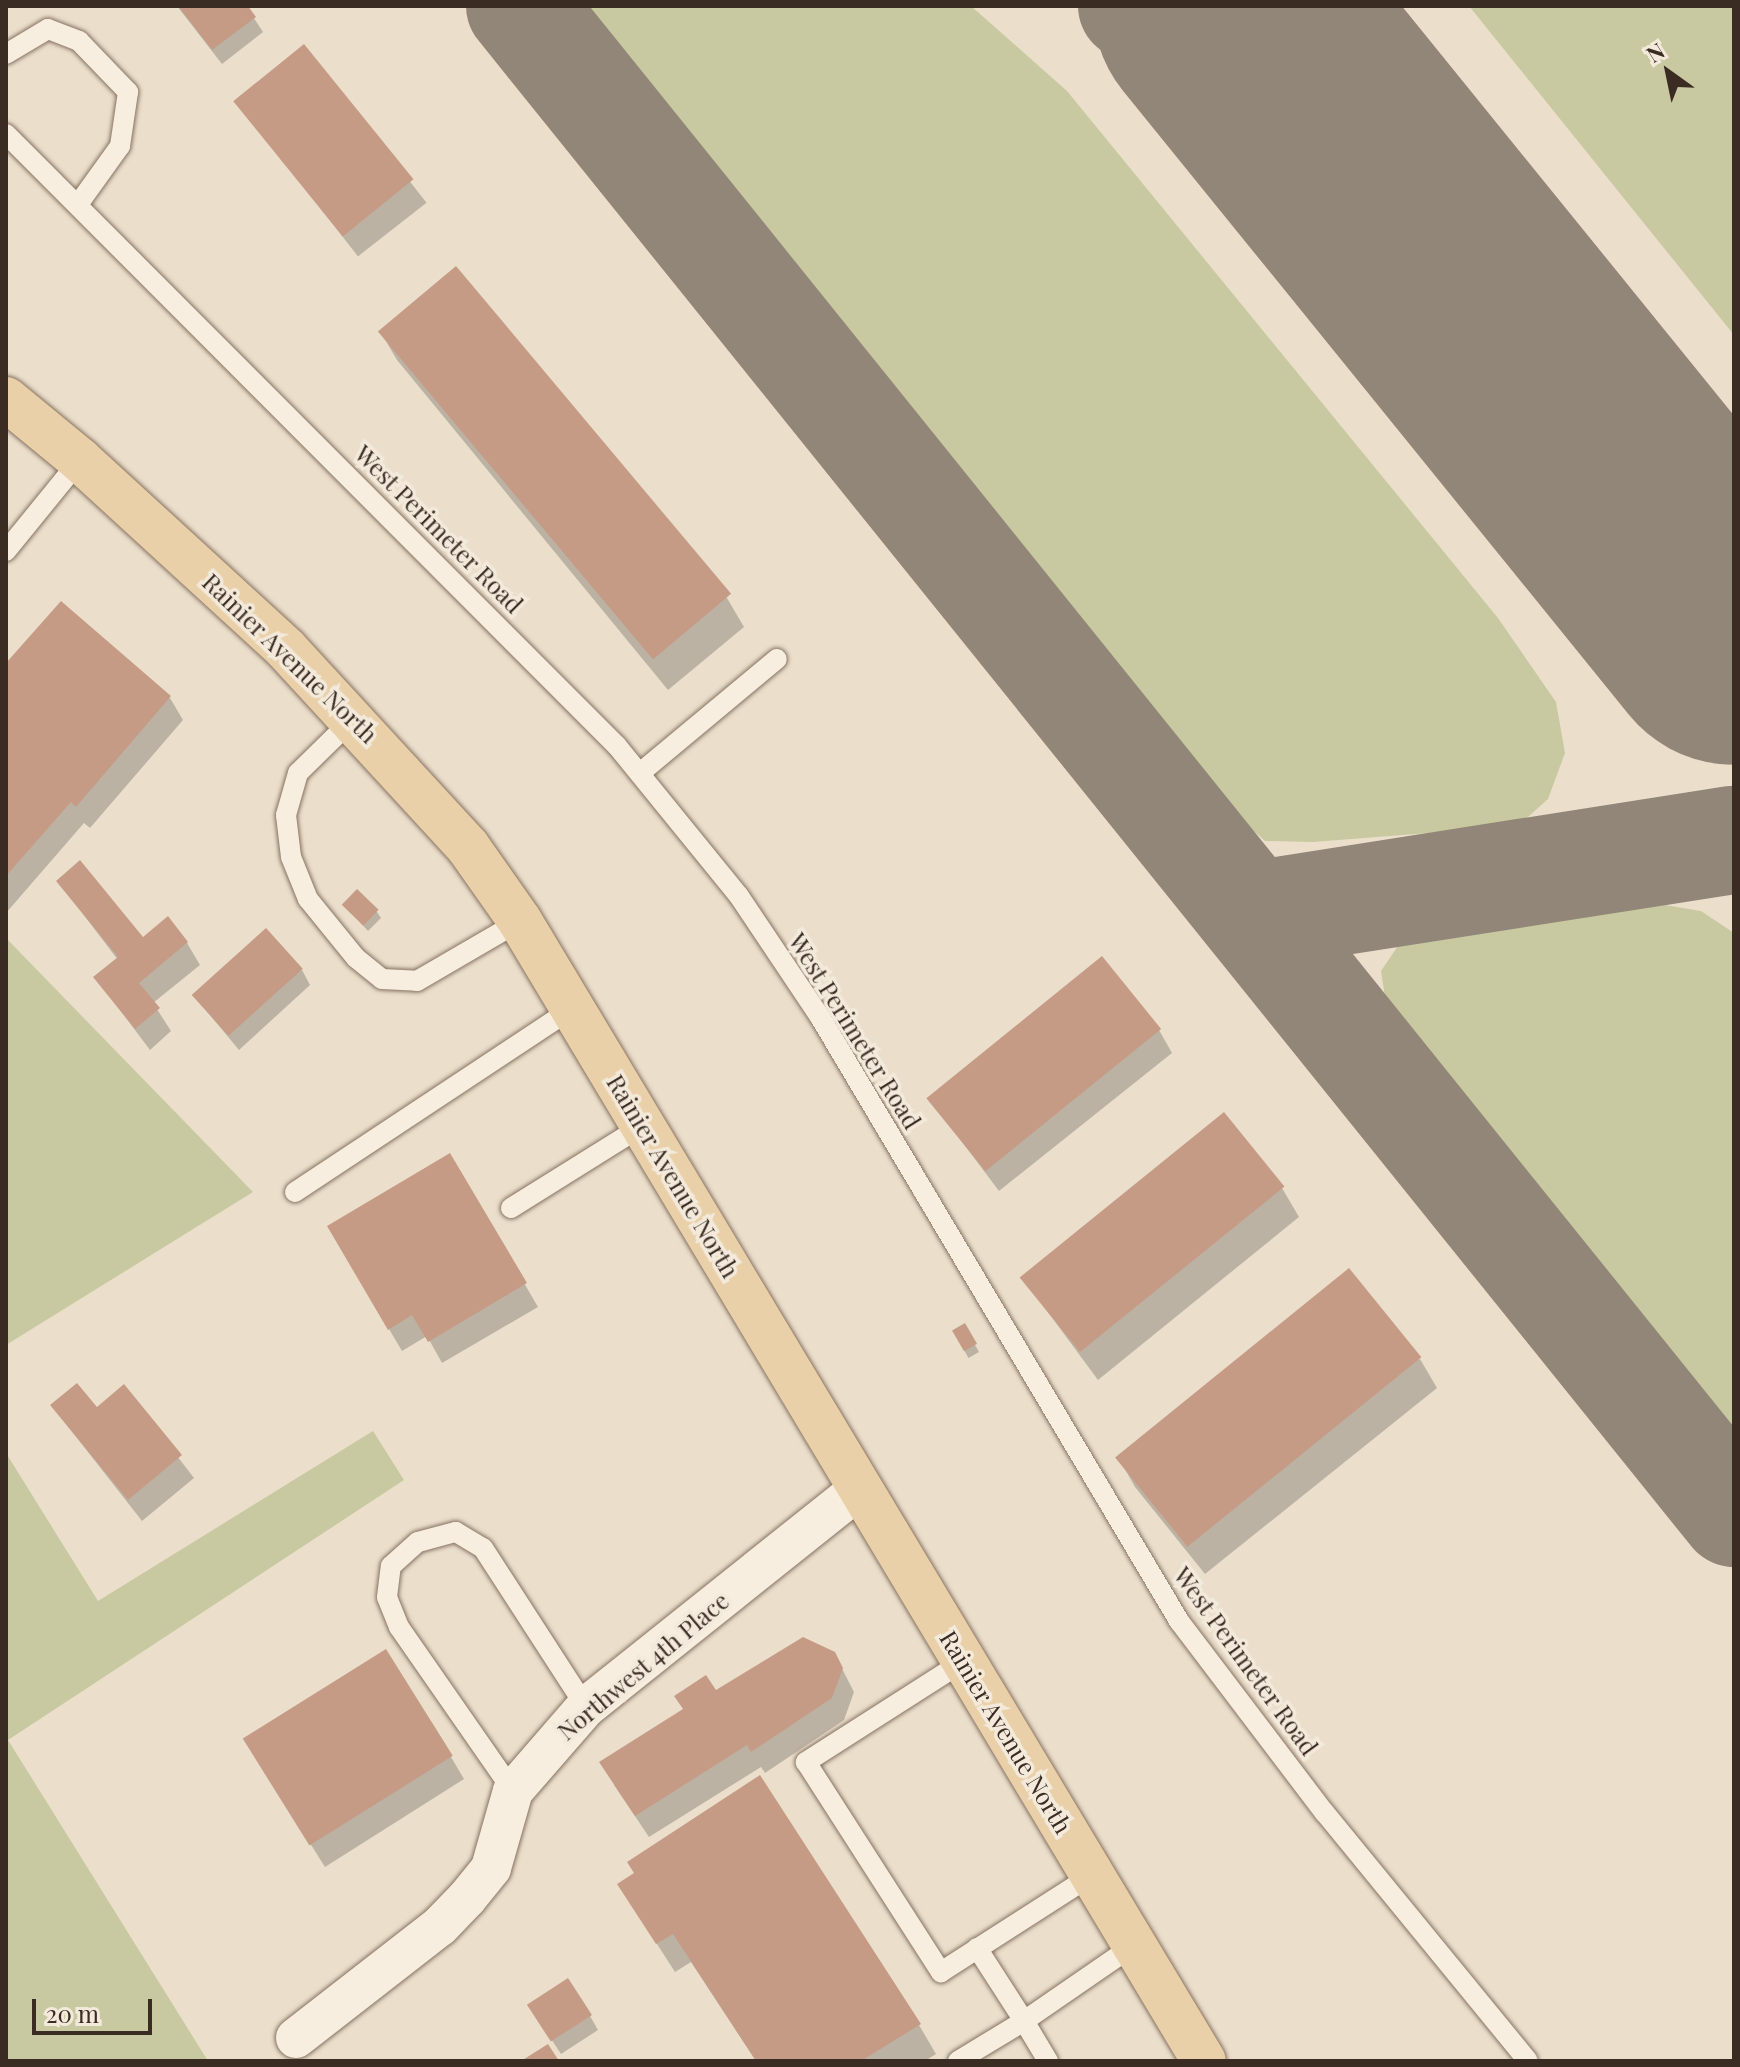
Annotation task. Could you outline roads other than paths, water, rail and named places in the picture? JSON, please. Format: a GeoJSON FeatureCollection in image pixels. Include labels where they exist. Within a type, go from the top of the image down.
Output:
{"type":"FeatureCollection","features":[{"type":"Feature","properties":{"kind":"main road","name":"Rainier Avenue North"},"geometry":{"type":"LineString","coordinates":[[6,399],[80,460],[354,718],[468,847],[520,921],[1204,2061]]}},
{"type":"Feature","properties":{"kind":"street","name":"Northwest 4th Place"},"geometry":{"type":"LineString","coordinates":[[296,2038],[440,1926],[467,1898],[491,1868],[513,1791],[586,1707],[860,1488]]}},
{"type":"Feature","properties":{"kind":"lane"},"geometry":{"type":"LineString","coordinates":[[6,54],[48,29],[79,41],[128,92],[120,146],[79,203]]}},
{"type":"Feature","properties":{"kind":"lane","name":"West Perimeter Road"},"geometry":{"type":"LineString","coordinates":[[6,134],[79,203],[640,773],[739,896],[820,1017],[1179,1621],[1325,1813],[1528,2061]]}},
{"type":"Feature","properties":{"kind":"lane"},"geometry":{"type":"LineString","coordinates":[[6,551],[80,460]]}},
{"type":"Feature","properties":{"kind":"lane"},"geometry":{"type":"LineString","coordinates":[[640,773],[777,659]]}},
{"type":"Feature","properties":{"kind":"lane"},"geometry":{"type":"LineString","coordinates":[[354,718],[298,773],[286,815],[291,857],[308,899],[356,958],[382,979],[417,981],[520,921]]}},
{"type":"Feature","properties":{"kind":"lane"},"geometry":{"type":"LineString","coordinates":[[295,1192],[572,1009]]}},
{"type":"Feature","properties":{"kind":"lane"},"geometry":{"type":"LineString","coordinates":[[511,1208],[642,1126]]}},
{"type":"Feature","properties":{"kind":"lane"},"geometry":{"type":"LineString","coordinates":[[513,1791],[399,1627],[387,1597],[391,1566],[418,1542],[456,1532],[483,1548],[586,1707]]}},
{"type":"Feature","properties":{"kind":"lane"},"geometry":{"type":"LineString","coordinates":[[964,1661],[806,1762],[941,1972],[1092,1875]]}},
{"type":"Feature","properties":{"kind":"lane"},"geometry":{"type":"LineString","coordinates":[[958,2061],[1024,2021],[1134,1945]]}},
{"type":"Feature","properties":{"kind":"lane"},"geometry":{"type":"LineString","coordinates":[[977,1948],[1048,2061]]}}]}
